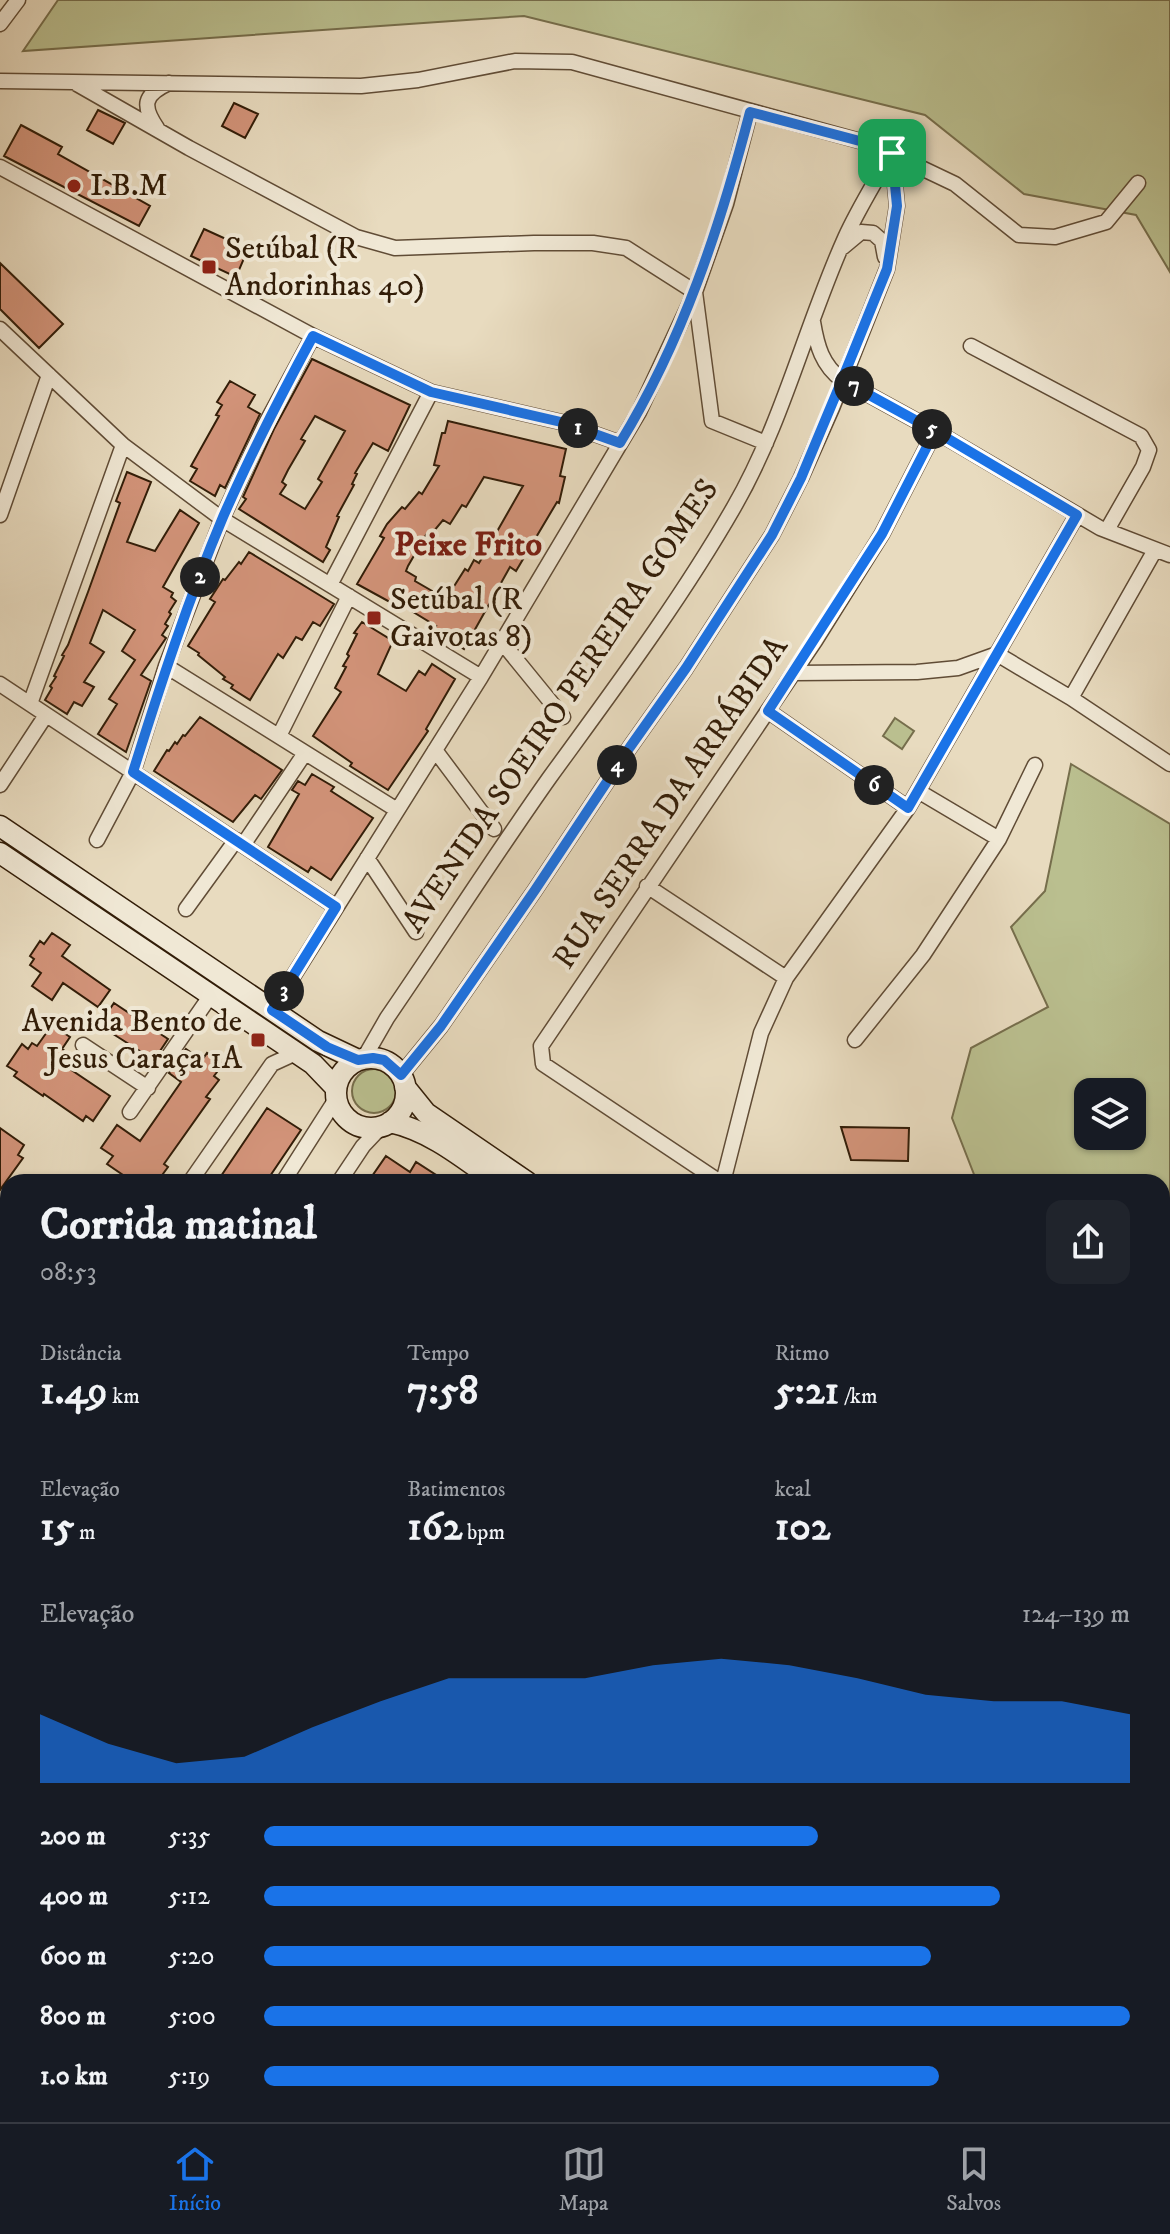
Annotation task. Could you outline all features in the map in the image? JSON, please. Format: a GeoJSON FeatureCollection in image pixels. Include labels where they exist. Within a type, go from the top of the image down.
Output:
{"type":"FeatureCollection","features":[{"type":"Feature","properties":{"kind":"main road"},"geometry":{"type":"LineString","coordinates":[[0,826],[327,1047],[361,1059],[384,1060],[426,1113],[515,1174]]}},
{"type":"Feature","properties":{"kind":"main road"},"geometry":{"type":"LineString","coordinates":[[0,853],[313,1064],[336,1093],[347,1119],[369,1128],[386,1124],[413,1127],[486,1174]]}},
{"type":"Feature","properties":{"kind":"main road","name":"AVENIDA SOEIRO PEREIRA GOMES"},"geometry":{"type":"LineString","coordinates":[[336,1093],[340,1076],[347,1066],[361,1059]]}},
{"type":"Feature","properties":{"kind":"main road"},"geometry":{"type":"LineString","coordinates":[[386,1124],[400,1113],[405,1100],[403,1081]]}},
{"type":"Feature","properties":{"kind":"street"},"geometry":{"type":"LineString","coordinates":[[0,24],[18,0]]}},
{"type":"Feature","properties":{"kind":"street"},"geometry":{"type":"LineString","coordinates":[[0,81],[361,86],[418,80],[515,61],[572,62],[871,144],[955,184],[1019,235],[1055,237],[1106,222],[1138,183]]}},
{"type":"Feature","properties":{"kind":"street"},"geometry":{"type":"LineString","coordinates":[[73,81],[356,237],[395,248],[534,243],[593,243],[626,248],[695,292],[712,421],[766,443]]}},
{"type":"Feature","properties":{"kind":"street"},"geometry":{"type":"LineString","coordinates":[[158,130],[147,113],[147,101],[155,90],[169,83]]}},
{"type":"Feature","properties":{"kind":"street"},"geometry":{"type":"LineString","coordinates":[[272,1010],[481,677],[639,412],[695,292],[726,204],[750,112]]}},
{"type":"Feature","properties":{"kind":"street"},"geometry":{"type":"LineString","coordinates":[[403,1081],[686,668],[772,535],[801,478],[887,269],[897,206],[892,153]]}},
{"type":"Feature","properties":{"kind":"street","name":"AVENIDA SOEIRO PEREIRA GOMES"},"geometry":{"type":"LineString","coordinates":[[361,1059],[531,806],[677,598],[735,506],[796,371],[840,250],[892,153]]}},
{"type":"Feature","properties":{"kind":"street"},"geometry":{"type":"LineString","coordinates":[[0,167],[313,336],[431,392],[561,422],[620,443]]}},
{"type":"Feature","properties":{"kind":"street"},"geometry":{"type":"LineString","coordinates":[[840,250],[861,232],[873,233],[882,241],[887,269]]}},
{"type":"Feature","properties":{"kind":"street"},"geometry":{"type":"LineString","coordinates":[[813,318],[817,345],[824,362],[842,380],[1077,515],[1170,555]]}},
{"type":"Feature","properties":{"kind":"street"},"geometry":{"type":"LineString","coordinates":[[0,329],[123,445],[222,519],[481,677]]}},
{"type":"Feature","properties":{"kind":"street"},"geometry":{"type":"LineString","coordinates":[[97,840],[133,772],[166,666],[222,519],[265,425],[313,336]]}},
{"type":"Feature","properties":{"kind":"street"},"geometry":{"type":"LineString","coordinates":[[971,346],[1141,436],[1149,450],[1107,530]]}},
{"type":"Feature","properties":{"kind":"street"},"geometry":{"type":"LineString","coordinates":[[0,515],[49,375]]}},
{"type":"Feature","properties":{"kind":"street"},"geometry":{"type":"LineString","coordinates":[[330,585],[431,392]]}},
{"type":"Feature","properties":{"kind":"street","name":"RUA SERRA DA ARRÁBIDA"},"geometry":{"type":"LineString","coordinates":[[709,1174],[543,1064],[541,1046],[794,673],[882,534],[935,431]]}},
{"type":"Feature","properties":{"kind":"street"},"geometry":{"type":"LineString","coordinates":[[30,704],[123,445]]}},
{"type":"Feature","properties":{"kind":"street"},"geometry":{"type":"LineString","coordinates":[[723,1174],[761,1033],[786,978],[908,808],[1077,515]]}},
{"type":"Feature","properties":{"kind":"street"},"geometry":{"type":"LineString","coordinates":[[1071,698],[1155,550]]}},
{"type":"Feature","properties":{"kind":"street"},"geometry":{"type":"LineString","coordinates":[[279,736],[349,596]]}},
{"type":"Feature","properties":{"kind":"street"},"geometry":{"type":"LineString","coordinates":[[501,641],[563,717]]}},
{"type":"Feature","properties":{"kind":"street"},"geometry":{"type":"LineString","coordinates":[[794,673],[917,672],[958,668],[997,654]]}},
{"type":"Feature","properties":{"kind":"street"},"geometry":{"type":"LineString","coordinates":[[997,654],[1071,698],[1170,764]]}},
{"type":"Feature","properties":{"kind":"street"},"geometry":{"type":"LineString","coordinates":[[166,666],[397,810]]}},
{"type":"Feature","properties":{"kind":"street"},"geometry":{"type":"LineString","coordinates":[[0,684],[336,907]]}},
{"type":"Feature","properties":{"kind":"street"},"geometry":{"type":"LineString","coordinates":[[768,711],[908,808]]}},
{"type":"Feature","properties":{"kind":"street"},"geometry":{"type":"LineString","coordinates":[[0,785],[46,715]]}},
{"type":"Feature","properties":{"kind":"street"},"geometry":{"type":"LineString","coordinates":[[435,750],[494,829]]}},
{"type":"Feature","properties":{"kind":"street"},"geometry":{"type":"LineString","coordinates":[[186,909],[240,843],[305,753]]}},
{"type":"Feature","properties":{"kind":"street"},"geometry":{"type":"LineString","coordinates":[[855,1040],[923,955],[999,839],[1035,765]]}},
{"type":"Feature","properties":{"kind":"street"},"geometry":{"type":"LineString","coordinates":[[918,791],[999,839]]}},
{"type":"Feature","properties":{"kind":"street"},"geometry":{"type":"LineString","coordinates":[[367,858],[416,932]]}},
{"type":"Feature","properties":{"kind":"street"},"geometry":{"type":"LineString","coordinates":[[647,886],[786,978]]}},
{"type":"Feature","properties":{"kind":"street"},"geometry":{"type":"LineString","coordinates":[[130,1112],[211,995]]}},
{"type":"Feature","properties":{"kind":"street"},"geometry":{"type":"LineString","coordinates":[[83,1045],[148,1088]]}},
{"type":"Feature","properties":{"kind":"street"},"geometry":{"type":"LineString","coordinates":[[196,1174],[272,1064],[296,1053]]}},
{"type":"Feature","properties":{"kind":"street","name":"AVENIDA SOEIRO PEREIRA GOMES"},"geometry":{"type":"LineString","coordinates":[[288,1174],[336,1093]]}},
{"type":"Feature","properties":{"kind":"street"},"geometry":{"type":"LineString","coordinates":[[344,1174],[363,1146],[386,1124]]}},
{"type":"Feature","properties":{"kind":"green space"},"geometry":{"type":"Polygon","coordinates":[[[58,0],[1170,0],[1170,272],[1136,215],[1024,194],[925,115],[524,16],[23,51],[58,0]]]}},
{"type":"Feature","properties":{"kind":"green space"},"geometry":{"type":"Polygon","coordinates":[[[895,718],[914,731],[902,749],[883,736],[895,718]]]}},
{"type":"Feature","properties":{"kind":"green space"},"geometry":{"type":"Polygon","coordinates":[[[1071,764],[1170,824],[1170,1174],[974,1174],[952,1118],[971,1048],[1048,1007],[1011,927],[1045,891],[1071,764]]]}},
{"type":"Feature","properties":{"kind":"green space"},"geometry":{"type":"Polygon","coordinates":[[[374,1069],[390,1075],[396,1091],[390,1107],[374,1113],[358,1107],[352,1091],[358,1075],[374,1069]]]}},
{"type":"Feature","properties":{"kind":"building"},"geometry":{"type":"Polygon","coordinates":[[[234,103],[258,114],[245,138],[222,126],[234,103]]]}},
{"type":"Feature","properties":{"kind":"building"},"geometry":{"type":"Polygon","coordinates":[[[98,110],[125,123],[113,144],[87,130],[98,110]]]}},
{"type":"Feature","properties":{"kind":"building"},"geometry":{"type":"Polygon","coordinates":[[[21,125],[62,147],[58,154],[150,206],[139,226],[4,156],[21,125]]]}},
{"type":"Feature","properties":{"kind":"building"},"geometry":{"type":"Polygon","coordinates":[[[204,229],[248,249],[236,277],[191,256],[204,229]]]}},
{"type":"Feature","properties":{"kind":"building"},"geometry":{"type":"Polygon","coordinates":[[[0,263],[63,324],[39,348],[0,309],[0,263]]]}},
{"type":"Feature","properties":{"kind":"building"},"geometry":{"type":"Polygon","coordinates":[[[312,359],[410,405],[388,451],[373,443],[355,473],[354,485],[337,516],[326,547],[330,550],[323,562],[239,509],[246,499],[243,497],[274,429],[312,359]],[[315,416],[301,439],[305,441],[282,482],[286,485],[280,494],[305,509],[322,482],[318,479],[345,431],[315,416]]]}},
{"type":"Feature","properties":{"kind":"building"},"geometry":{"type":"Polygon","coordinates":[[[230,381],[255,395],[248,407],[260,414],[225,488],[220,485],[215,496],[190,481],[197,469],[191,466],[219,416],[216,415],[222,405],[217,402],[230,381]]]}},
{"type":"Feature","properties":{"kind":"building"},"geometry":{"type":"Polygon","coordinates":[[[448,421],[566,449],[560,476],[565,477],[559,503],[516,571],[510,567],[464,649],[433,629],[436,626],[400,604],[399,607],[357,584],[384,538],[380,536],[387,524],[419,492],[422,494],[439,466],[434,465],[442,433],[445,433],[448,421]],[[484,477],[466,507],[462,505],[450,524],[443,520],[429,537],[426,535],[406,571],[416,577],[415,581],[446,599],[465,569],[468,571],[474,560],[479,563],[523,486],[484,477]]]}},
{"type":"Feature","properties":{"kind":"building"},"geometry":{"type":"Polygon","coordinates":[[[127,472],[151,482],[127,542],[155,551],[180,510],[199,523],[163,587],[173,593],[171,597],[176,601],[162,635],[166,638],[141,675],[151,681],[126,752],[98,734],[117,704],[109,699],[135,660],[122,651],[135,630],[103,610],[90,643],[104,652],[84,682],[94,687],[82,706],[74,702],[67,714],[45,700],[88,592],[120,503],[116,501],[127,472]]]}},
{"type":"Feature","properties":{"kind":"building"},"geometry":{"type":"Polygon","coordinates":[[[249,552],[334,604],[320,626],[313,622],[302,640],[296,637],[283,658],[278,654],[250,700],[231,688],[233,685],[223,679],[225,677],[188,646],[215,602],[210,599],[223,579],[239,562],[241,564],[249,552]]]}},
{"type":"Feature","properties":{"kind":"building"},"geometry":{"type":"Polygon","coordinates":[[[362,622],[393,641],[378,674],[406,691],[419,671],[425,675],[432,664],[455,679],[426,729],[428,731],[388,790],[350,766],[352,763],[313,736],[341,692],[335,688],[346,667],[343,666],[349,656],[347,654],[357,634],[354,633],[362,622]]]}},
{"type":"Feature","properties":{"kind":"building"},"geometry":{"type":"Polygon","coordinates":[[[200,717],[282,770],[261,799],[255,795],[233,822],[154,771],[167,750],[185,736],[200,717]]]}},
{"type":"Feature","properties":{"kind":"building"},"geometry":{"type":"Polygon","coordinates":[[[312,774],[334,787],[331,791],[373,818],[331,880],[311,867],[308,872],[268,847],[299,794],[292,790],[298,781],[305,785],[312,774]]]}},
{"type":"Feature","properties":{"kind":"building"},"geometry":{"type":"Polygon","coordinates":[[[52,933],[70,945],[62,956],[110,990],[98,1007],[63,983],[52,1000],[32,986],[41,973],[30,965],[34,959],[30,956],[40,941],[44,944],[52,933]]]}},
{"type":"Feature","properties":{"kind":"building"},"geometry":{"type":"Polygon","coordinates":[[[114,1003],[168,1039],[154,1060],[99,1025],[114,1003]]]}},
{"type":"Feature","properties":{"kind":"building"},"geometry":{"type":"Polygon","coordinates":[[[52,1025],[70,1037],[62,1049],[68,1053],[61,1063],[110,1096],[93,1121],[86,1116],[83,1121],[43,1096],[14,1076],[17,1072],[7,1066],[22,1044],[28,1049],[32,1043],[37,1046],[52,1025]]]}},
{"type":"Feature","properties":{"kind":"building"},"geometry":{"type":"Polygon","coordinates":[[[186,1049],[202,1060],[207,1053],[223,1064],[214,1076],[219,1080],[206,1097],[210,1099],[164,1164],[168,1167],[163,1174],[122,1174],[107,1164],[113,1156],[101,1148],[117,1125],[140,1141],[181,1082],[169,1073],[186,1049]]]}},
{"type":"Feature","properties":{"kind":"building"},"geometry":{"type":"Polygon","coordinates":[[[267,1108],[301,1130],[271,1174],[222,1174],[267,1108]]]}},
{"type":"Feature","properties":{"kind":"building"},"geometry":{"type":"Polygon","coordinates":[[[841,1127],[909,1128],[908,1161],[851,1160],[841,1127]]]}},
{"type":"Feature","properties":{"kind":"building"},"geometry":{"type":"Polygon","coordinates":[[[0,1128],[24,1145],[18,1155],[23,1158],[12,1174],[0,1174],[0,1128]]]}},
{"type":"Feature","properties":{"kind":"building"},"geometry":{"type":"Polygon","coordinates":[[[386,1156],[410,1172],[416,1162],[435,1174],[374,1174],[386,1156]]]}},
{"type":"Feature","properties":{"kind":"place","name":"I.B.M"},"geometry":{"type":"Point","coordinates":[74,186]}},
{"type":"Feature","properties":{"kind":"place","name":"Setúbal (R Andorinhas 40)"},"geometry":{"type":"Point","coordinates":[209,267]}},
{"type":"Feature","properties":{"kind":"place","name":"Setúbal (R Gaivotas 8)"},"geometry":{"type":"Point","coordinates":[374,618]}},
{"type":"Feature","properties":{"kind":"place","name":"Avenida Bento de Jesus Caraça 1A"},"geometry":{"type":"Point","coordinates":[258,1040]}},
{"type":"Feature","properties":{"kind":"district","name":"Peixe Frito"},"geometry":{"type":"Point","coordinates":[468,545]}},
{"type":"Feature","properties":{"kind":"route"},"geometry":{"type":"LineString","coordinates":[[892,153],[871,144],[750,112],[726,204],[695,292],[639,412],[620,443],[561,422],[431,392],[313,336],[265,425],[222,519],[166,666],[133,772],[336,907],[272,1010],[327,1047],[358,1060],[384,1060],[401,1075],[441,1026],[535,890],[772,535],[801,478],[842,380],[935,431],[1077,515],[908,808],[768,711],[882,534],[935,431],[842,380],[887,269],[897,206],[892,153]]}}]}
